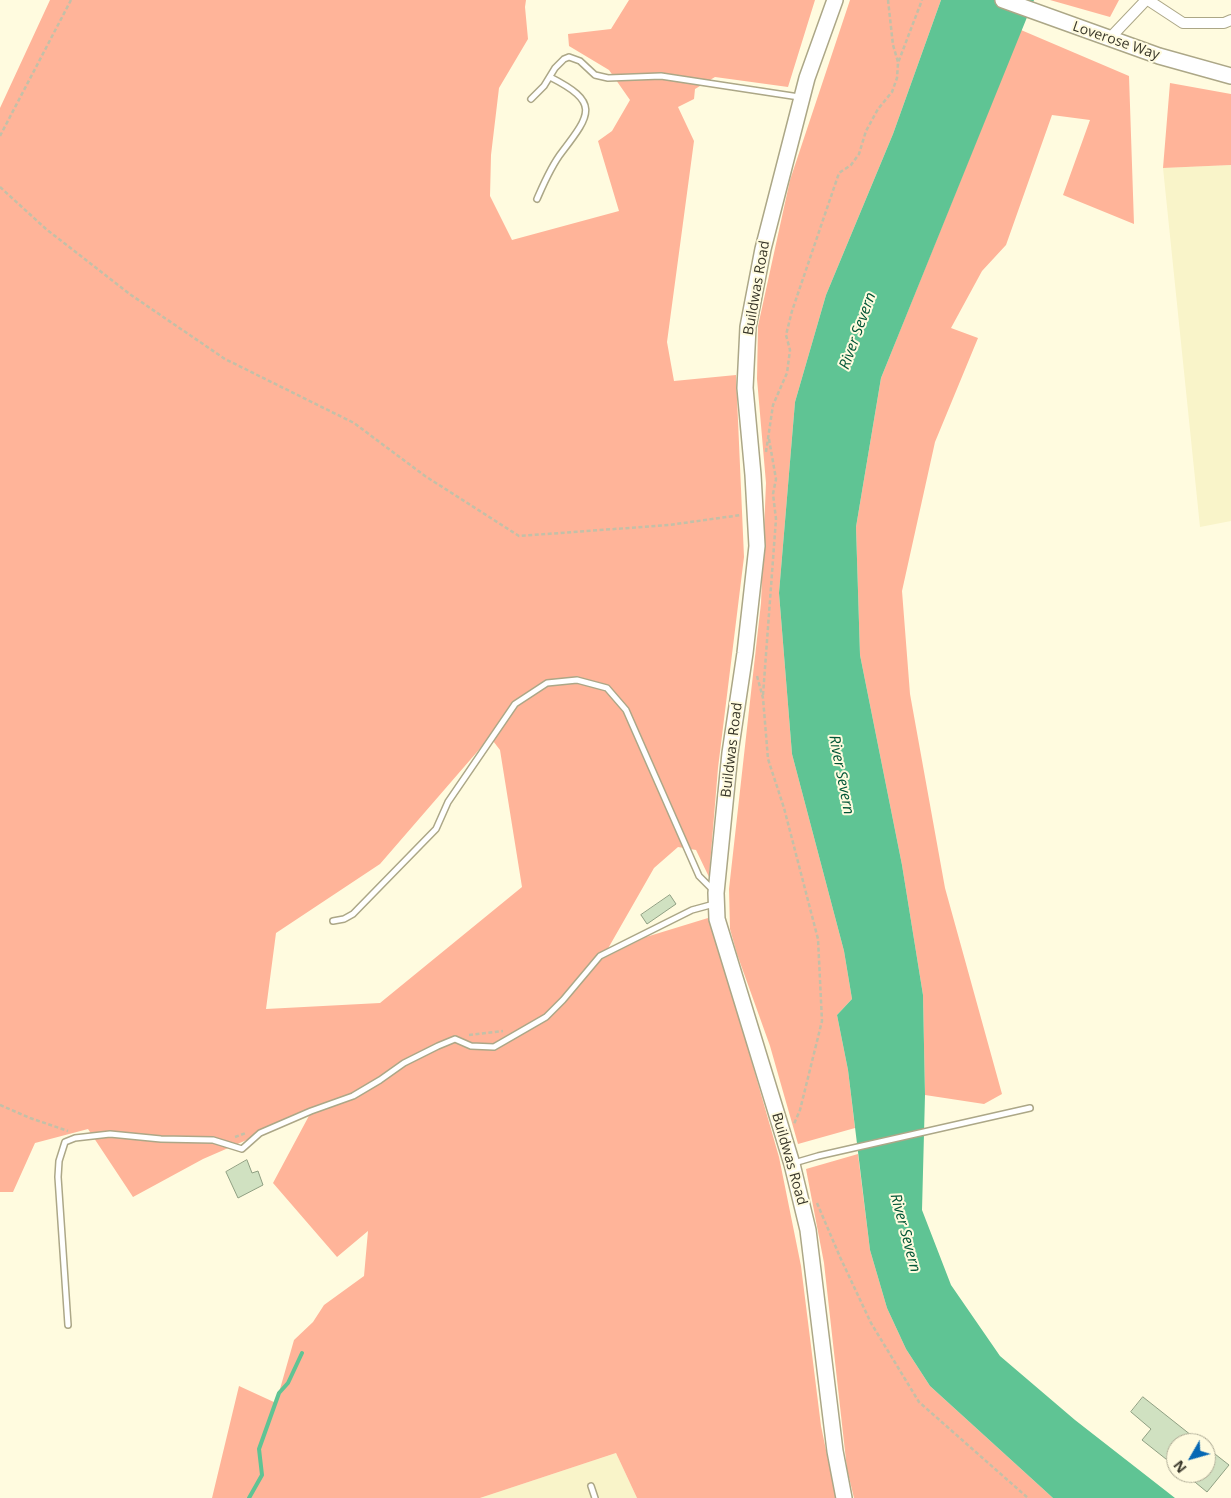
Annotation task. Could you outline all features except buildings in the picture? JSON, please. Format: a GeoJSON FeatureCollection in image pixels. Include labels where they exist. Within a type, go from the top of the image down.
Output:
{"type":"FeatureCollection","features":[{"type":"Feature","properties":{"kind":"street","name":"Buildwas Road"},"geometry":{"type":"LineString","coordinates":[[835,0],[807,78],[763,249],[748,327],[745,388],[757,546],[745,653],[730,753],[716,898],[717,919],[792,1164],[808,1230],[835,1451],[844,1498]]}},
{"type":"Feature","properties":{"kind":"street","name":"Loverose Way"},"geometry":{"type":"LineString","coordinates":[[1003,0],[1159,56],[1231,76]]}},
{"type":"Feature","properties":{"kind":"street"},"geometry":{"type":"LineString","coordinates":[[1109,39],[1147,0],[1184,23],[1224,23],[1231,20]]}},
{"type":"Feature","properties":{"kind":"lane"},"geometry":{"type":"LineString","coordinates":[[531,99],[544,86],[564,58],[569,57],[580,62],[595,75],[608,78],[661,76],[802,97]]}},
{"type":"Feature","properties":{"kind":"lane"},"geometry":{"type":"LineString","coordinates":[[538,200],[552,168],[576,136],[586,116],[585,106],[577,93],[550,77]]}},
{"type":"Feature","properties":{"kind":"lane"},"geometry":{"type":"LineString","coordinates":[[68,1325],[58,1177],[59,1161],[65,1142],[74,1138],[110,1134],[161,1139],[212,1140],[242,1148],[260,1133],[311,1111],[353,1096],[404,1063],[455,1039],[471,1046],[494,1047],[546,1017],[600,956],[716,898],[699,876],[626,710],[607,688],[577,680],[548,683],[515,704],[448,802],[436,829],[353,914],[344,919],[333,921]]}},
{"type":"Feature","properties":{"kind":"lane"},"geometry":{"type":"LineString","coordinates":[[792,1164],[818,1156],[1030,1108]]}},
{"type":"Feature","properties":{"kind":"lane"},"geometry":{"type":"LineString","coordinates":[[591,1486],[595,1498]]}},
{"type":"Feature","properties":{"kind":"path"},"geometry":{"type":"LineString","coordinates":[[0,136],[71,0]]}},
{"type":"Feature","properties":{"kind":"path"},"geometry":{"type":"LineString","coordinates":[[888,0],[893,44],[898,63]]}},
{"type":"Feature","properties":{"kind":"path"},"geometry":{"type":"LineString","coordinates":[[765,457],[774,405],[787,373],[790,350],[786,335],[792,311],[839,172],[851,165],[859,154],[866,131],[878,109],[892,92],[897,78],[898,63],[922,0]]}},
{"type":"Feature","properties":{"kind":"path"},"geometry":{"type":"LineString","coordinates":[[0,186],[46,229],[131,296],[225,359],[354,423],[425,476],[519,536],[669,525],[754,513]]}},
{"type":"Feature","properties":{"kind":"path"},"geometry":{"type":"LineString","coordinates":[[769,438],[776,479],[773,494],[776,519],[763,698],[768,759],[784,808],[818,939],[822,1021],[800,1110],[792,1128],[782,1131]]}},
{"type":"Feature","properties":{"kind":"path"},"geometry":{"type":"LineString","coordinates":[[745,653],[752,661],[763,698]]}},
{"type":"Feature","properties":{"kind":"path"},"geometry":{"type":"LineString","coordinates":[[465,1035],[504,1031]]}},
{"type":"Feature","properties":{"kind":"path"},"geometry":{"type":"LineString","coordinates":[[0,1105],[30,1118],[72,1132]]}},
{"type":"Feature","properties":{"kind":"path"},"geometry":{"type":"LineString","coordinates":[[231,1139],[248,1132]]}},
{"type":"Feature","properties":{"kind":"path"},"geometry":{"type":"LineString","coordinates":[[799,1192],[812,1190],[840,1257],[871,1323],[918,1402],[1028,1498]]}},
{"type":"Feature","properties":{"kind":"shaded area"},"geometry":{"type":"Polygon","coordinates":[[[50,0],[526,0],[528,39],[499,88],[491,155],[490,196],[512,240],[619,211],[598,141],[612,131],[630,100],[609,70],[569,46],[568,34],[611,29],[629,0],[815,0],[788,87],[715,77],[695,89],[694,99],[678,107],[694,141],[667,342],[674,381],[736,375],[744,557],[718,768],[709,877],[696,850],[678,847],[654,868],[602,959],[646,937],[708,918],[728,979],[779,1157],[801,1266],[821,1426],[836,1498],[637,1498],[616,1453],[480,1498],[212,1498],[239,1386],[276,1403],[294,1340],[313,1322],[324,1305],[364,1276],[368,1231],[337,1257],[273,1183],[311,1112],[203,1159],[133,1197],[88,1129],[35,1143],[13,1192],[0,1192],[0,108],[50,0]],[[490,737],[380,864],[276,933],[266,1009],[380,1003],[522,887],[500,750],[490,737]]]}},
{"type":"Feature","properties":{"kind":"shaded area"},"geometry":{"type":"Polygon","coordinates":[[[850,0],[941,0],[893,134],[826,295],[795,402],[779,593],[792,754],[844,951],[852,999],[837,1015],[848,1070],[855,1128],[798,1144],[770,1046],[730,929],[729,889],[761,603],[766,483],[757,379],[758,326],[790,180],[850,0]]]}},
{"type":"Feature","properties":{"kind":"shaded area"},"geometry":{"type":"Polygon","coordinates":[[[1050,0],[1119,0],[1110,17],[1050,0]]]}},
{"type":"Feature","properties":{"kind":"shaded area"},"geometry":{"type":"Polygon","coordinates":[[[1021,30],[1129,76],[1134,224],[1063,195],[1090,120],[1052,115],[1006,245],[982,271],[951,328],[978,338],[935,442],[902,591],[910,694],[945,888],[1002,1094],[984,1104],[925,1095],[923,995],[902,865],[860,655],[856,527],[881,378],[1021,30]]]}},
{"type":"Feature","properties":{"kind":"shaded area"},"geometry":{"type":"Polygon","coordinates":[[[1170,83],[1231,94],[1231,165],[1163,168],[1170,83]]]}},
{"type":"Feature","properties":{"kind":"shaded area"},"geometry":{"type":"Polygon","coordinates":[[[1231,165],[1231,521],[1200,527],[1163,168],[1231,165]]]}},
{"type":"Feature","properties":{"kind":"shaded area"},"geometry":{"type":"Polygon","coordinates":[[[858,1154],[870,1250],[887,1308],[906,1349],[930,1386],[1053,1498],[854,1498],[847,1469],[824,1263],[806,1169],[858,1154]]]}},
{"type":"Feature","properties":{"kind":"shaded area"},"geometry":{"type":"Polygon","coordinates":[[[616,1453],[637,1498],[480,1498],[616,1453]]]}},
{"type":"Feature","properties":{"kind":"water","name":"River Severn"},"geometry":{"type":"Polygon","coordinates":[[[941,0],[1034,0],[881,378],[856,527],[860,655],[902,865],[923,995],[925,1095],[922,1210],[951,1285],[1000,1356],[1075,1420],[1175,1498],[1053,1498],[930,1386],[906,1349],[887,1308],[870,1250],[848,1070],[837,1015],[852,999],[844,951],[792,754],[779,593],[795,402],[826,295],[893,134],[941,0]]]}},
{"type":"Feature","properties":{"kind":"waterway"},"geometry":{"type":"LineString","coordinates":[[249,1498],[262,1475],[259,1449],[279,1393],[288,1383],[302,1353]]}}]}
